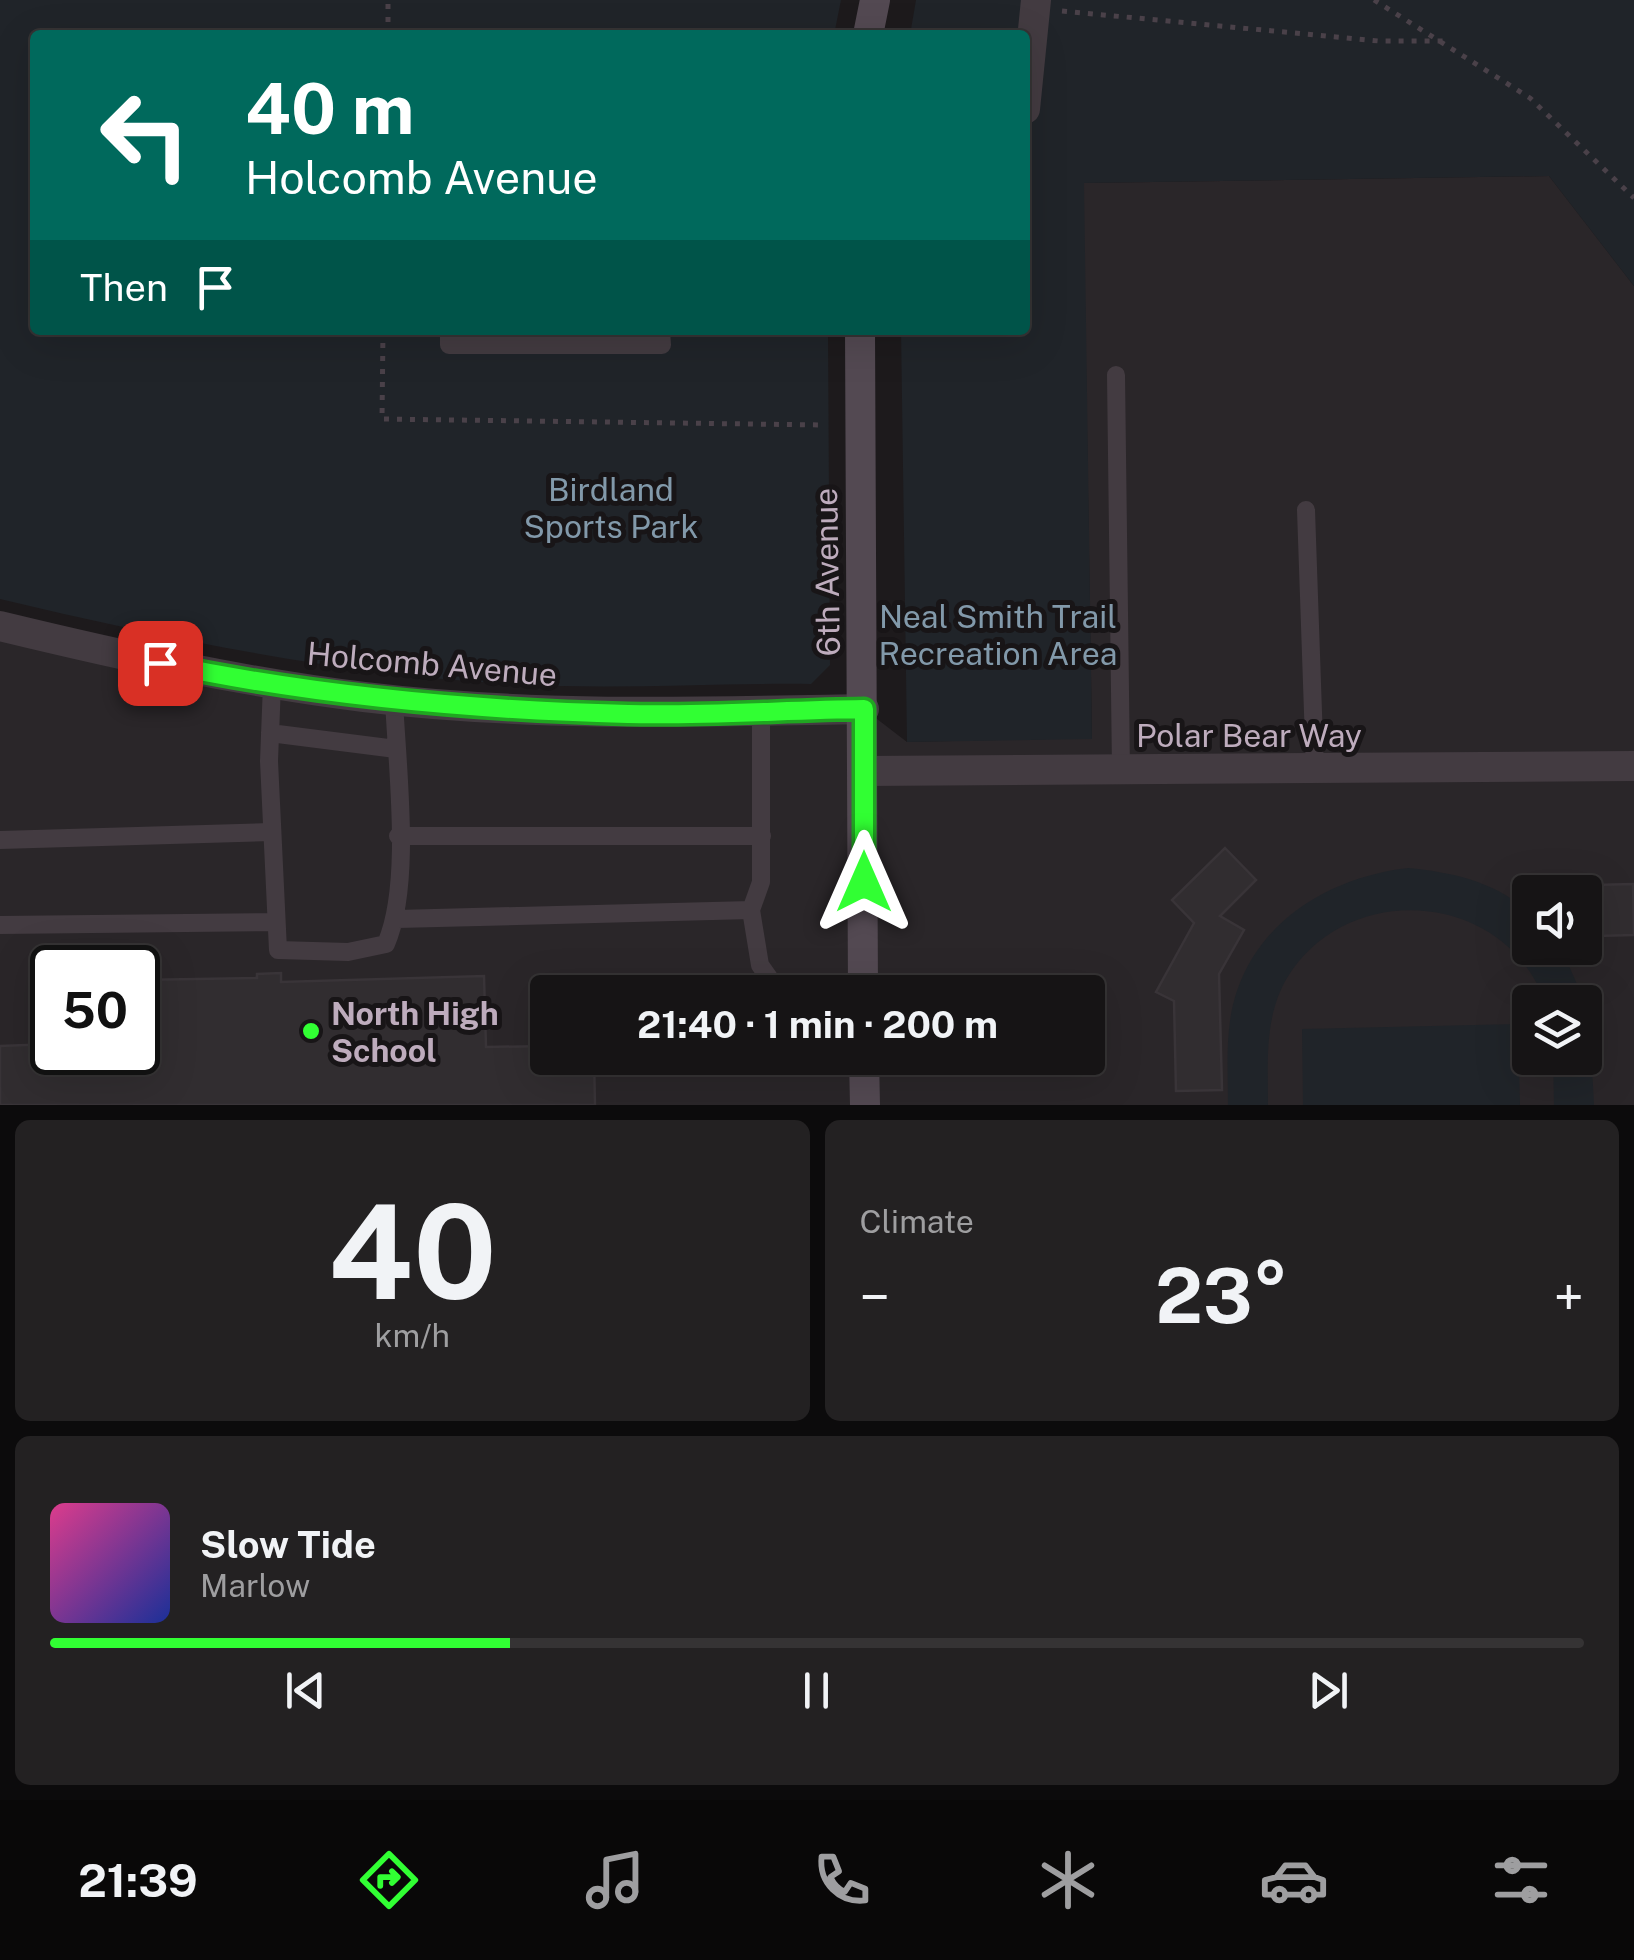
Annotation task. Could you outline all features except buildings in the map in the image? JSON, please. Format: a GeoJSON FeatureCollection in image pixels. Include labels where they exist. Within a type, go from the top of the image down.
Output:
{"type":"FeatureCollection","features":[{"type":"Feature","properties":{"kind":"main road"},"geometry":{"type":"LineString","coordinates":[[869,30],[875,0]]}},
{"type":"Feature","properties":{"kind":"main road","name":"6th Avenue"},"geometry":{"type":"LineString","coordinates":[[860,335],[863,975]]}},
{"type":"Feature","properties":{"kind":"main road"},"geometry":{"type":"LineString","coordinates":[[864,1075],[865,1105]]}},
{"type":"Feature","properties":{"kind":"street"},"geometry":{"type":"LineString","coordinates":[[1030,85],[1047,5]]}},
{"type":"Feature","properties":{"kind":"street","name":"Holcomb Avenue"},"geometry":{"type":"LineString","coordinates":[[0,626],[272,684],[394,700],[632,714],[864,709]]}},
{"type":"Feature","properties":{"kind":"street","name":"Polar Bear Way"},"geometry":{"type":"LineString","coordinates":[[864,770],[1634,766]]}},
{"type":"Feature","properties":{"kind":"lane"},"geometry":{"type":"LineString","coordinates":[[449,335],[448,345],[662,346],[661,335]]}},
{"type":"Feature","properties":{"kind":"lane"},"geometry":{"type":"LineString","coordinates":[[1116,375],[1121,770]]}},
{"type":"Feature","properties":{"kind":"lane"},"geometry":{"type":"LineString","coordinates":[[1306,510],[1315,770]]}},
{"type":"Feature","properties":{"kind":"lane"},"geometry":{"type":"LineString","coordinates":[[272,684],[271,832],[278,950],[348,952],[386,944],[397,919],[394,700]]}},
{"type":"Feature","properties":{"kind":"lane"},"geometry":{"type":"LineString","coordinates":[[761,710],[761,882],[751,910],[760,966],[766,975]]}},
{"type":"Feature","properties":{"kind":"lane"},"geometry":{"type":"LineString","coordinates":[[270,733],[396,749]]}},
{"type":"Feature","properties":{"kind":"lane"},"geometry":{"type":"LineString","coordinates":[[0,840],[271,832]]}},
{"type":"Feature","properties":{"kind":"lane"},"geometry":{"type":"LineString","coordinates":[[398,836],[762,836]]}},
{"type":"Feature","properties":{"kind":"lane"},"geometry":{"type":"LineString","coordinates":[[397,919],[751,910]]}},
{"type":"Feature","properties":{"kind":"lane"},"geometry":{"type":"LineString","coordinates":[[0,924],[275,922]]}},
{"type":"Feature","properties":{"kind":"path"},"geometry":{"type":"LineString","coordinates":[[388,0],[388,30]]}},
{"type":"Feature","properties":{"kind":"path"},"geometry":{"type":"LineString","coordinates":[[1374,0],[1530,98],[1634,198]]}},
{"type":"Feature","properties":{"kind":"path"},"geometry":{"type":"LineString","coordinates":[[1047,5],[1379,40],[1443,42]]}},
{"type":"Feature","properties":{"kind":"path"},"geometry":{"type":"LineString","coordinates":[[384,335],[382,419],[823,424]]}},
{"type":"Feature","properties":{"kind":"shaded area","name":"North High School"},"geometry":{"type":"Polygon","coordinates":[[[1549,176],[1634,286],[1634,1105],[0,1105],[0,626],[272,684],[864,709],[907,742],[1092,738],[1083,183],[1549,176]]]}},
{"type":"Feature","properties":{"kind":"green space","name":"Birdland Sports Park"},"geometry":{"type":"Polygon","coordinates":[[[0,0],[841,0],[835,30],[30,30],[30,335],[828,335],[830,665],[811,684],[592,686],[419,676],[208,645],[0,599],[0,0]]]}},
{"type":"Feature","properties":{"kind":"green space","name":"Neal Smith Trail Recreation Area"},"geometry":{"type":"Polygon","coordinates":[[[916,0],[1634,0],[1634,286],[1549,176],[1084,183],[1092,739],[907,742],[901,335],[1030,335],[1030,30],[911,30],[916,0]]]}},
{"type":"Feature","properties":{"kind":"green space"},"geometry":{"type":"Polygon","coordinates":[[[1408,868],[1457,876],[1512,899],[1512,952],[1496,937],[1462,919],[1424,911],[1385,912],[1347,924],[1314,946],[1287,978],[1280,993],[1269,1040],[1268,1105],[1228,1105],[1229,1032],[1238,989],[1251,960],[1269,935],[1317,897],[1346,883],[1408,868]]]}},
{"type":"Feature","properties":{"kind":"green space"},"geometry":{"type":"Polygon","coordinates":[[[1525,965],[1569,965],[1577,985],[1536,985],[1525,965]]]}},
{"type":"Feature","properties":{"kind":"green space"},"geometry":{"type":"Polygon","coordinates":[[[1512,1024],[1512,1075],[1519,1075],[1520,1105],[1303,1105],[1302,1029],[1512,1024]]]}},
{"type":"Feature","properties":{"kind":"green space"},"geometry":{"type":"Polygon","coordinates":[[[1553,1075],[1592,1075],[1594,1105],[1554,1105],[1553,1075]]]}},
{"type":"Feature","properties":{"kind":"place","name":"North High School"},"geometry":{"type":"Point","coordinates":[311,1031]}},
{"type":"Feature","properties":{"kind":"route"},"geometry":{"type":"LineString","coordinates":[[160,663],[272,684],[448,705],[632,714],[864,709],[864,882]]}}]}
